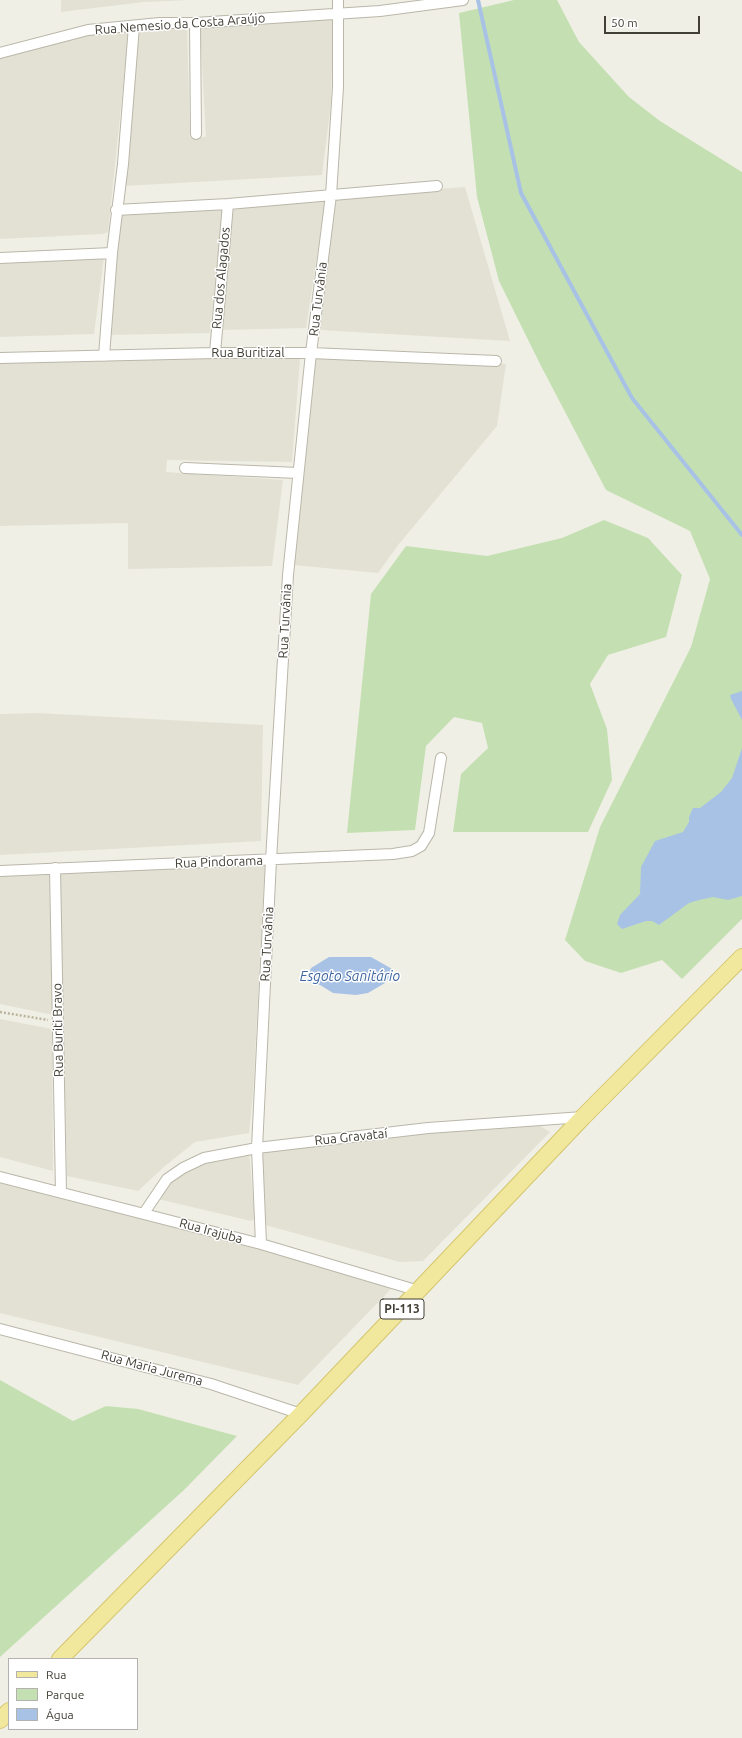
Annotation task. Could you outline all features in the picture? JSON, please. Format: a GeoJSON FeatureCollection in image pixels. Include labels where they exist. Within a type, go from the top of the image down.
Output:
{"type":"FeatureCollection","features":[{"type":"Feature","properties":{"kind":"main road","name":"PI-113"},"geometry":{"type":"LineString","coordinates":[[61,1658],[301,1414],[583,1117],[742,957]]}},
{"type":"Feature","properties":{"kind":"main road"},"geometry":{"type":"LineString","coordinates":[[0,1720],[8,1712]]}},
{"type":"Feature","properties":{"kind":"street","name":"Rua Turvânia"},"geometry":{"type":"LineString","coordinates":[[261,1244],[257,1148],[271,860],[288,575],[311,353],[331,195],[338,87],[338,0]]}},
{"type":"Feature","properties":{"kind":"street","name":"Rua Nemesio da Costa Araújo"},"geometry":{"type":"LineString","coordinates":[[0,53],[88,30],[380,11],[463,0]]}},
{"type":"Feature","properties":{"kind":"street"},"geometry":{"type":"LineString","coordinates":[[195,23],[196,134]]}},
{"type":"Feature","properties":{"kind":"street"},"geometry":{"type":"LineString","coordinates":[[104,356],[116,210],[123,164],[134,26]]}},
{"type":"Feature","properties":{"kind":"street"},"geometry":{"type":"LineString","coordinates":[[116,210],[228,204],[437,186]]}},
{"type":"Feature","properties":{"kind":"street","name":"Rua dos Alagados"},"geometry":{"type":"LineString","coordinates":[[215,353],[228,204]]}},
{"type":"Feature","properties":{"kind":"street"},"geometry":{"type":"LineString","coordinates":[[0,258],[112,254]]}},
{"type":"Feature","properties":{"kind":"street","name":"Rua Buritizal"},"geometry":{"type":"LineString","coordinates":[[0,358],[215,353],[311,353],[496,361]]}},
{"type":"Feature","properties":{"kind":"street"},"geometry":{"type":"LineString","coordinates":[[185,468],[298,473]]}},
{"type":"Feature","properties":{"kind":"street","name":"Rua Pindorama"},"geometry":{"type":"LineString","coordinates":[[0,871],[271,860],[393,854],[412,851],[421,846],[429,833],[441,758]]}},
{"type":"Feature","properties":{"kind":"street","name":"Rua Buriti Bravo"},"geometry":{"type":"LineString","coordinates":[[55,868],[61,1192]]}},
{"type":"Feature","properties":{"kind":"street","name":"Rua Gravataí"},"geometry":{"type":"LineString","coordinates":[[144,1213],[167,1179],[183,1168],[204,1158],[257,1148],[428,1128],[583,1117]]}},
{"type":"Feature","properties":{"kind":"street","name":"Rua Irajuba"},"geometry":{"type":"LineString","coordinates":[[0,1177],[261,1244],[419,1290]]}},
{"type":"Feature","properties":{"kind":"street","name":"Rua Maria Jurema"},"geometry":{"type":"LineString","coordinates":[[0,1329],[211,1384],[301,1414]]}},
{"type":"Feature","properties":{"kind":"path"},"geometry":{"type":"LineString","coordinates":[[0,1012],[58,1022]]}},
{"type":"Feature","properties":{"kind":"shaded area"},"geometry":{"type":"Polygon","coordinates":[[[61,0],[190,0],[144,2],[61,12],[61,0]]]}},
{"type":"Feature","properties":{"kind":"shaded area"},"geometry":{"type":"Polygon","coordinates":[[[333,17],[331,103],[322,175],[124,186],[138,29],[187,26],[190,137],[206,137],[200,26],[333,17]]]}},
{"type":"Feature","properties":{"kind":"shaded area"},"geometry":{"type":"Polygon","coordinates":[[[129,30],[108,232],[103,234],[0,239],[0,57],[88,34],[129,30]]]}},
{"type":"Feature","properties":{"kind":"shaded area"},"geometry":{"type":"Polygon","coordinates":[[[465,187],[510,341],[320,330],[335,197],[465,187]]]}},
{"type":"Feature","properties":{"kind":"shaded area"},"geometry":{"type":"Polygon","coordinates":[[[326,198],[306,328],[221,330],[231,206],[326,198]]]}},
{"type":"Feature","properties":{"kind":"shaded area"},"geometry":{"type":"Polygon","coordinates":[[[223,207],[210,333],[109,335],[119,213],[223,207]]]}},
{"type":"Feature","properties":{"kind":"shaded area"},"geometry":{"type":"Polygon","coordinates":[[[104,257],[94,334],[0,337],[0,260],[104,257]]]}},
{"type":"Feature","properties":{"kind":"shaded area"},"geometry":{"type":"Polygon","coordinates":[[[313,356],[506,364],[497,426],[399,544],[378,573],[293,565],[313,356]]]}},
{"type":"Feature","properties":{"kind":"shaded area"},"geometry":{"type":"Polygon","coordinates":[[[197,357],[300,359],[292,462],[167,460],[166,472],[283,480],[272,566],[128,569],[128,523],[0,526],[0,362],[115,361],[197,357]]]}},
{"type":"Feature","properties":{"kind":"shaded area"},"geometry":{"type":"Polygon","coordinates":[[[37,713],[263,725],[261,841],[0,855],[0,714],[37,713]]]}},
{"type":"Feature","properties":{"kind":"shaded area"},"geometry":{"type":"Polygon","coordinates":[[[265,863],[253,1094],[249,1133],[195,1142],[165,1166],[138,1191],[67,1176],[59,871],[265,863]]]}},
{"type":"Feature","properties":{"kind":"shaded area"},"geometry":{"type":"Polygon","coordinates":[[[49,871],[53,1015],[0,1004],[0,874],[49,871]]]}},
{"type":"Feature","properties":{"kind":"shaded area"},"geometry":{"type":"Polygon","coordinates":[[[0,1019],[52,1029],[53,1171],[0,1157],[0,1019]]]}},
{"type":"Feature","properties":{"kind":"shaded area"},"geometry":{"type":"Polygon","coordinates":[[[537,1124],[550,1132],[423,1261],[400,1262],[265,1225],[261,1152],[405,1135],[537,1124]]]}},
{"type":"Feature","properties":{"kind":"shaded area"},"geometry":{"type":"Polygon","coordinates":[[[249,1152],[255,1219],[251,1221],[158,1199],[169,1181],[199,1164],[249,1152]]]}},
{"type":"Feature","properties":{"kind":"shaded area"},"geometry":{"type":"Polygon","coordinates":[[[0,1181],[318,1263],[391,1289],[298,1385],[0,1313],[0,1181]]]}},
{"type":"Feature","properties":{"kind":"green space"},"geometry":{"type":"Polygon","coordinates":[[[514,0],[557,0],[579,42],[629,97],[660,121],[742,172],[742,919],[682,979],[662,960],[621,973],[585,961],[565,940],[600,827],[691,647],[710,579],[690,531],[606,490],[541,366],[499,281],[477,197],[459,13],[514,0]]]}},
{"type":"Feature","properties":{"kind":"green space"},"geometry":{"type":"Polygon","coordinates":[[[604,520],[648,538],[682,575],[666,637],[608,655],[590,684],[607,729],[612,780],[588,832],[453,832],[461,774],[488,748],[482,723],[454,717],[426,746],[415,830],[347,833],[371,594],[406,546],[487,556],[562,538],[604,520]]]}},
{"type":"Feature","properties":{"kind":"green space"},"geometry":{"type":"Polygon","coordinates":[[[0,1380],[73,1421],[106,1406],[138,1409],[237,1436],[184,1490],[0,1657],[0,1380]]]}},
{"type":"Feature","properties":{"kind":"water"},"geometry":{"type":"Polygon","coordinates":[[[742,691],[742,720],[730,695],[742,691]]]}},
{"type":"Feature","properties":{"kind":"water"},"geometry":{"type":"Polygon","coordinates":[[[742,748],[742,896],[728,900],[713,897],[699,900],[689,903],[659,925],[652,921],[646,921],[622,929],[617,924],[620,915],[640,894],[641,867],[655,841],[683,832],[689,822],[689,817],[693,808],[700,808],[721,792],[732,778],[742,748]]]}},
{"type":"Feature","properties":{"kind":"water","name":"Esgoto Sanitário"},"geometry":{"type":"Polygon","coordinates":[[[329,957],[371,957],[394,970],[385,983],[368,993],[356,995],[333,993],[320,985],[309,982],[307,979],[311,968],[329,957]]]}},
{"type":"Feature","properties":{"kind":"waterway"},"geometry":{"type":"LineString","coordinates":[[478,0],[521,193],[632,398],[742,535]]}}]}
